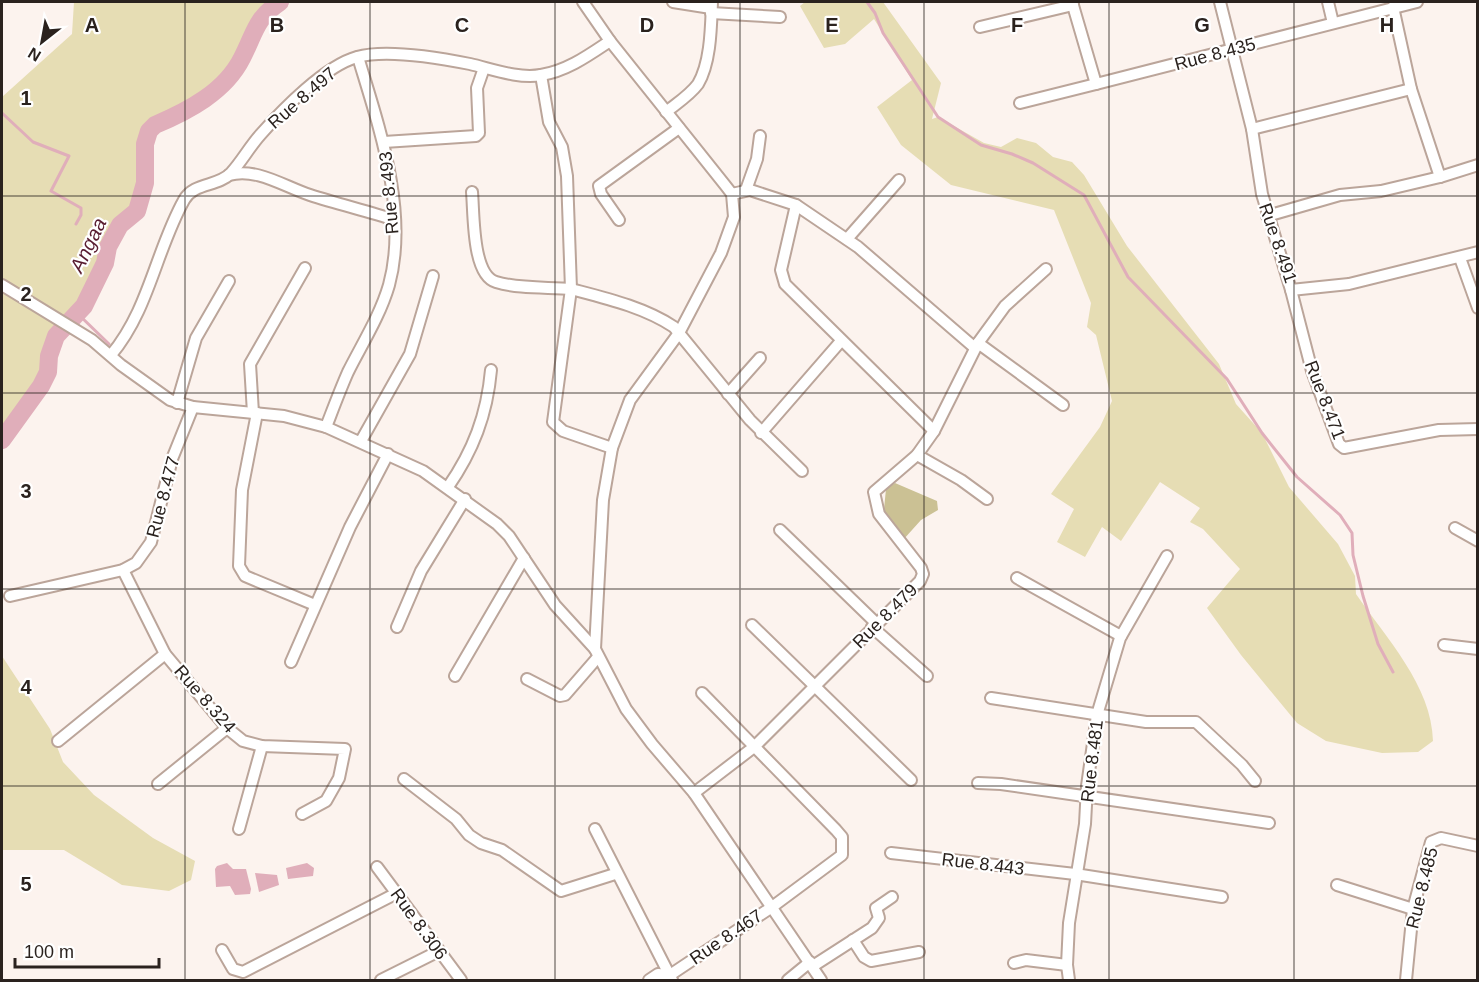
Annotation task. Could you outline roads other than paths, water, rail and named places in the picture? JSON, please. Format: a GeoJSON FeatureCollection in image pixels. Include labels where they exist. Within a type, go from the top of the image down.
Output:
{"type":"FeatureCollection","features":[{"type":"Feature","properties":{"kind":"street"},"geometry":{"type":"LineString","coordinates":[[527,679],[560,696],[565,695],[596,653],[603,500],[612,448],[630,400],[679,333],[704,289],[734,217],[732,194],[610,41],[583,2]]}},
{"type":"Feature","properties":{"kind":"street"},"geometry":{"type":"LineString","coordinates":[[673,2],[780,17]]}},
{"type":"Feature","properties":{"kind":"street","name":"Rue 8.491"},"geometry":{"type":"LineString","coordinates":[[1220,2],[1252,129],[1268,216],[1291,290],[1349,284],[1478,252]]}},
{"type":"Feature","properties":{"kind":"street"},"geometry":{"type":"LineString","coordinates":[[1328,2],[1333,23]]}},
{"type":"Feature","properties":{"kind":"street","name":"Rue 8.435"},"geometry":{"type":"LineString","coordinates":[[1020,103],[1417,2]]}},
{"type":"Feature","properties":{"kind":"street"},"geometry":{"type":"LineString","coordinates":[[980,27],[1072,3],[1096,84]]}},
{"type":"Feature","properties":{"kind":"street"},"geometry":{"type":"LineString","coordinates":[[1393,7],[1411,89],[1440,177]]}},
{"type":"Feature","properties":{"kind":"street"},"geometry":{"type":"LineString","coordinates":[[666,112],[696,86],[701,77],[708,49],[711,8]]}},
{"type":"Feature","properties":{"kind":"street","name":"Rue 8.497"},"geometry":{"type":"LineString","coordinates":[[111,355],[133,323],[156,267],[164,240],[187,195],[229,175],[261,134],[320,78],[358,57],[378,54],[484,68],[525,76],[541,75],[567,67],[610,41]]}},
{"type":"Feature","properties":{"kind":"street","name":"Rue 8.493"},"geometry":{"type":"LineString","coordinates":[[326,427],[347,373],[389,285],[395,220],[384,142],[358,57]]}},
{"type":"Feature","properties":{"kind":"street"},"geometry":{"type":"LineString","coordinates":[[384,142],[476,136],[479,133],[477,88],[484,68]]}},
{"type":"Feature","properties":{"kind":"street"},"geometry":{"type":"LineString","coordinates":[[541,75],[549,122],[565,156],[571,289],[553,422],[563,431],[612,448]]}},
{"type":"Feature","properties":{"kind":"street"},"geometry":{"type":"LineString","coordinates":[[1252,129],[1411,89]]}},
{"type":"Feature","properties":{"kind":"street"},"geometry":{"type":"LineString","coordinates":[[619,220],[601,194],[599,186],[678,128]]}},
{"type":"Feature","properties":{"kind":"street"},"geometry":{"type":"LineString","coordinates":[[746,190],[758,159],[760,136]]}},
{"type":"Feature","properties":{"kind":"street"},"geometry":{"type":"LineString","coordinates":[[1268,216],[1340,195],[1381,191],[1478,165]]}},
{"type":"Feature","properties":{"kind":"street"},"geometry":{"type":"LineString","coordinates":[[229,175],[238,172],[265,178],[308,195],[395,220]]}},
{"type":"Feature","properties":{"kind":"street"},"geometry":{"type":"LineString","coordinates":[[847,239],[899,180]]}},
{"type":"Feature","properties":{"kind":"street"},"geometry":{"type":"LineString","coordinates":[[732,194],[746,190],[796,206],[847,239],[976,346],[1064,405]]}},
{"type":"Feature","properties":{"kind":"street"},"geometry":{"type":"LineString","coordinates":[[472,192],[478,257],[484,273],[497,283],[571,289],[608,298],[664,321],[679,333],[761,433],[802,471]]}},
{"type":"Feature","properties":{"kind":"street"},"geometry":{"type":"LineString","coordinates":[[796,206],[782,278],[840,341],[933,430]]}},
{"type":"Feature","properties":{"kind":"street"},"geometry":{"type":"LineString","coordinates":[[1460,258],[1478,308]]}},
{"type":"Feature","properties":{"kind":"street"},"geometry":{"type":"LineString","coordinates":[[305,268],[250,364],[255,413],[242,490],[239,566],[245,576],[315,605]]}},
{"type":"Feature","properties":{"kind":"street","name":"Rue 8.479"},"geometry":{"type":"LineString","coordinates":[[694,793],[754,747],[920,581],[923,574],[921,568],[879,514],[874,496],[877,489],[897,475],[917,455],[933,430],[976,346],[1005,306],[1046,269]]}},
{"type":"Feature","properties":{"kind":"street"},"geometry":{"type":"LineString","coordinates":[[361,441],[410,354],[433,276]]}},
{"type":"Feature","properties":{"kind":"street"},"geometry":{"type":"LineString","coordinates":[[177,403],[196,338],[229,281]]}},
{"type":"Feature","properties":{"kind":"street"},"geometry":{"type":"LineString","coordinates":[[2,285],[72,326],[154,390],[177,403],[193,407],[284,416],[326,427],[388,454],[448,487],[497,524],[524,558],[555,605],[596,653],[626,709],[694,793],[812,964],[821,981]]}},
{"type":"Feature","properties":{"kind":"street","name":"Rue 8.471"},"geometry":{"type":"LineString","coordinates":[[1291,290],[1312,371],[1339,444],[1344,448],[1439,430],[1478,429]]}},
{"type":"Feature","properties":{"kind":"street"},"geometry":{"type":"LineString","coordinates":[[761,433],[840,341]]}},
{"type":"Feature","properties":{"kind":"street"},"geometry":{"type":"LineString","coordinates":[[728,394],[760,358]]}},
{"type":"Feature","properties":{"kind":"street"},"geometry":{"type":"LineString","coordinates":[[448,487],[467,459],[483,419],[488,403],[490,370]]}},
{"type":"Feature","properties":{"kind":"street","name":"Rue 8.477"},"geometry":{"type":"LineString","coordinates":[[10,596],[123,570],[136,563],[151,542],[172,459],[193,407]]}},
{"type":"Feature","properties":{"kind":"street"},"geometry":{"type":"LineString","coordinates":[[291,662],[350,527],[388,454]]}},
{"type":"Feature","properties":{"kind":"street"},"geometry":{"type":"LineString","coordinates":[[917,455],[961,480],[987,499]]}},
{"type":"Feature","properties":{"kind":"street"},"geometry":{"type":"LineString","coordinates":[[397,627],[421,571],[465,499]]}},
{"type":"Feature","properties":{"kind":"street"},"geometry":{"type":"LineString","coordinates":[[1455,528],[1478,541]]}},
{"type":"Feature","properties":{"kind":"street"},"geometry":{"type":"LineString","coordinates":[[780,530],[927,676]]}},
{"type":"Feature","properties":{"kind":"street","name":"Rue 8.481"},"geometry":{"type":"LineString","coordinates":[[1069,981],[1067,965],[1075,874],[1085,824],[1086,796],[1097,715],[1121,636],[1167,556]]}},
{"type":"Feature","properties":{"kind":"street"},"geometry":{"type":"LineString","coordinates":[[455,676],[524,558]]}},
{"type":"Feature","properties":{"kind":"street","name":"Rue 8.324"},"geometry":{"type":"LineString","coordinates":[[123,570],[165,654],[227,728],[243,741],[262,746],[342,748],[346,751],[339,778],[326,801],[302,814]]}},
{"type":"Feature","properties":{"kind":"street"},"geometry":{"type":"LineString","coordinates":[[1017,578],[1121,636]]}},
{"type":"Feature","properties":{"kind":"street"},"geometry":{"type":"LineString","coordinates":[[752,625],[911,780]]}},
{"type":"Feature","properties":{"kind":"street"},"geometry":{"type":"LineString","coordinates":[[1444,645],[1478,649]]}},
{"type":"Feature","properties":{"kind":"street"},"geometry":{"type":"LineString","coordinates":[[58,741],[165,654]]}},
{"type":"Feature","properties":{"kind":"street"},"geometry":{"type":"LineString","coordinates":[[702,693],[754,747]]}},
{"type":"Feature","properties":{"kind":"street"},"geometry":{"type":"LineString","coordinates":[[991,698],[1146,722],[1196,722],[1235,758],[1255,781]]}},
{"type":"Feature","properties":{"kind":"street"},"geometry":{"type":"LineString","coordinates":[[158,784],[227,728]]}},
{"type":"Feature","properties":{"kind":"street"},"geometry":{"type":"LineString","coordinates":[[239,829],[262,746]]}},
{"type":"Feature","properties":{"kind":"street","name":"Rue 8.467"},"geometry":{"type":"LineString","coordinates":[[649,981],[658,974],[671,978],[842,855],[842,837],[754,747]]}},
{"type":"Feature","properties":{"kind":"street"},"geometry":{"type":"LineString","coordinates":[[404,779],[456,819],[469,835],[481,843],[502,850],[561,891],[615,874]]}},
{"type":"Feature","properties":{"kind":"street"},"geometry":{"type":"LineString","coordinates":[[978,783],[1001,784],[1269,823]]}},
{"type":"Feature","properties":{"kind":"street"},"geometry":{"type":"LineString","coordinates":[[595,830],[615,874],[671,978]]}},
{"type":"Feature","properties":{"kind":"street","name":"Rue 8.485"},"geometry":{"type":"LineString","coordinates":[[1406,981],[1413,909],[1431,842],[1441,838],[1478,846]]}},
{"type":"Feature","properties":{"kind":"street","name":"Rue 8.443"},"geometry":{"type":"LineString","coordinates":[[891,853],[1075,874],[1222,897]]}},
{"type":"Feature","properties":{"kind":"street","name":"Rue 8.306"},"geometry":{"type":"LineString","coordinates":[[377,867],[461,981]]}},
{"type":"Feature","properties":{"kind":"street"},"geometry":{"type":"LineString","coordinates":[[1337,885],[1413,909]]}},
{"type":"Feature","properties":{"kind":"street"},"geometry":{"type":"LineString","coordinates":[[222,950],[233,969],[243,972],[397,893]]}},
{"type":"Feature","properties":{"kind":"street"},"geometry":{"type":"LineString","coordinates":[[788,981],[877,923],[876,908],[892,897]]}},
{"type":"Feature","properties":{"kind":"street"},"geometry":{"type":"LineString","coordinates":[[853,940],[864,957],[871,961],[919,952]]}},
{"type":"Feature","properties":{"kind":"street"},"geometry":{"type":"LineString","coordinates":[[381,981],[439,951]]}},
{"type":"Feature","properties":{"kind":"street"},"geometry":{"type":"LineString","coordinates":[[1014,963],[1026,960],[1067,965]]}},
{"type":"Feature","properties":{"kind":"waterway","name":"Angaa"},"geometry":{"type":"LineString","coordinates":[[2,440],[41,386],[48,372],[49,356],[56,336],[84,306],[105,263],[108,247],[120,225],[137,211],[145,183],[145,144],[149,131],[155,125],[193,107],[226,81],[242,58],[260,21],[280,2]]}},
{"type":"Feature","properties":{"kind":"waterway"},"geometry":{"type":"LineString","coordinates":[[867,2],[875,13],[883,33],[938,117],[981,145],[1033,163],[1084,195],[1128,277],[1227,379],[1262,433],[1297,477],[1340,515],[1352,533],[1353,555],[1363,596],[1378,644],[1393,672]]}},
{"type":"Feature","properties":{"kind":"waterway"},"geometry":{"type":"LineString","coordinates":[[2,113],[33,142],[69,156],[51,191],[81,208],[81,215],[76,224]]}},
{"type":"Feature","properties":{"kind":"waterway"},"geometry":{"type":"LineString","coordinates":[[77,313],[109,344]]}}]}
